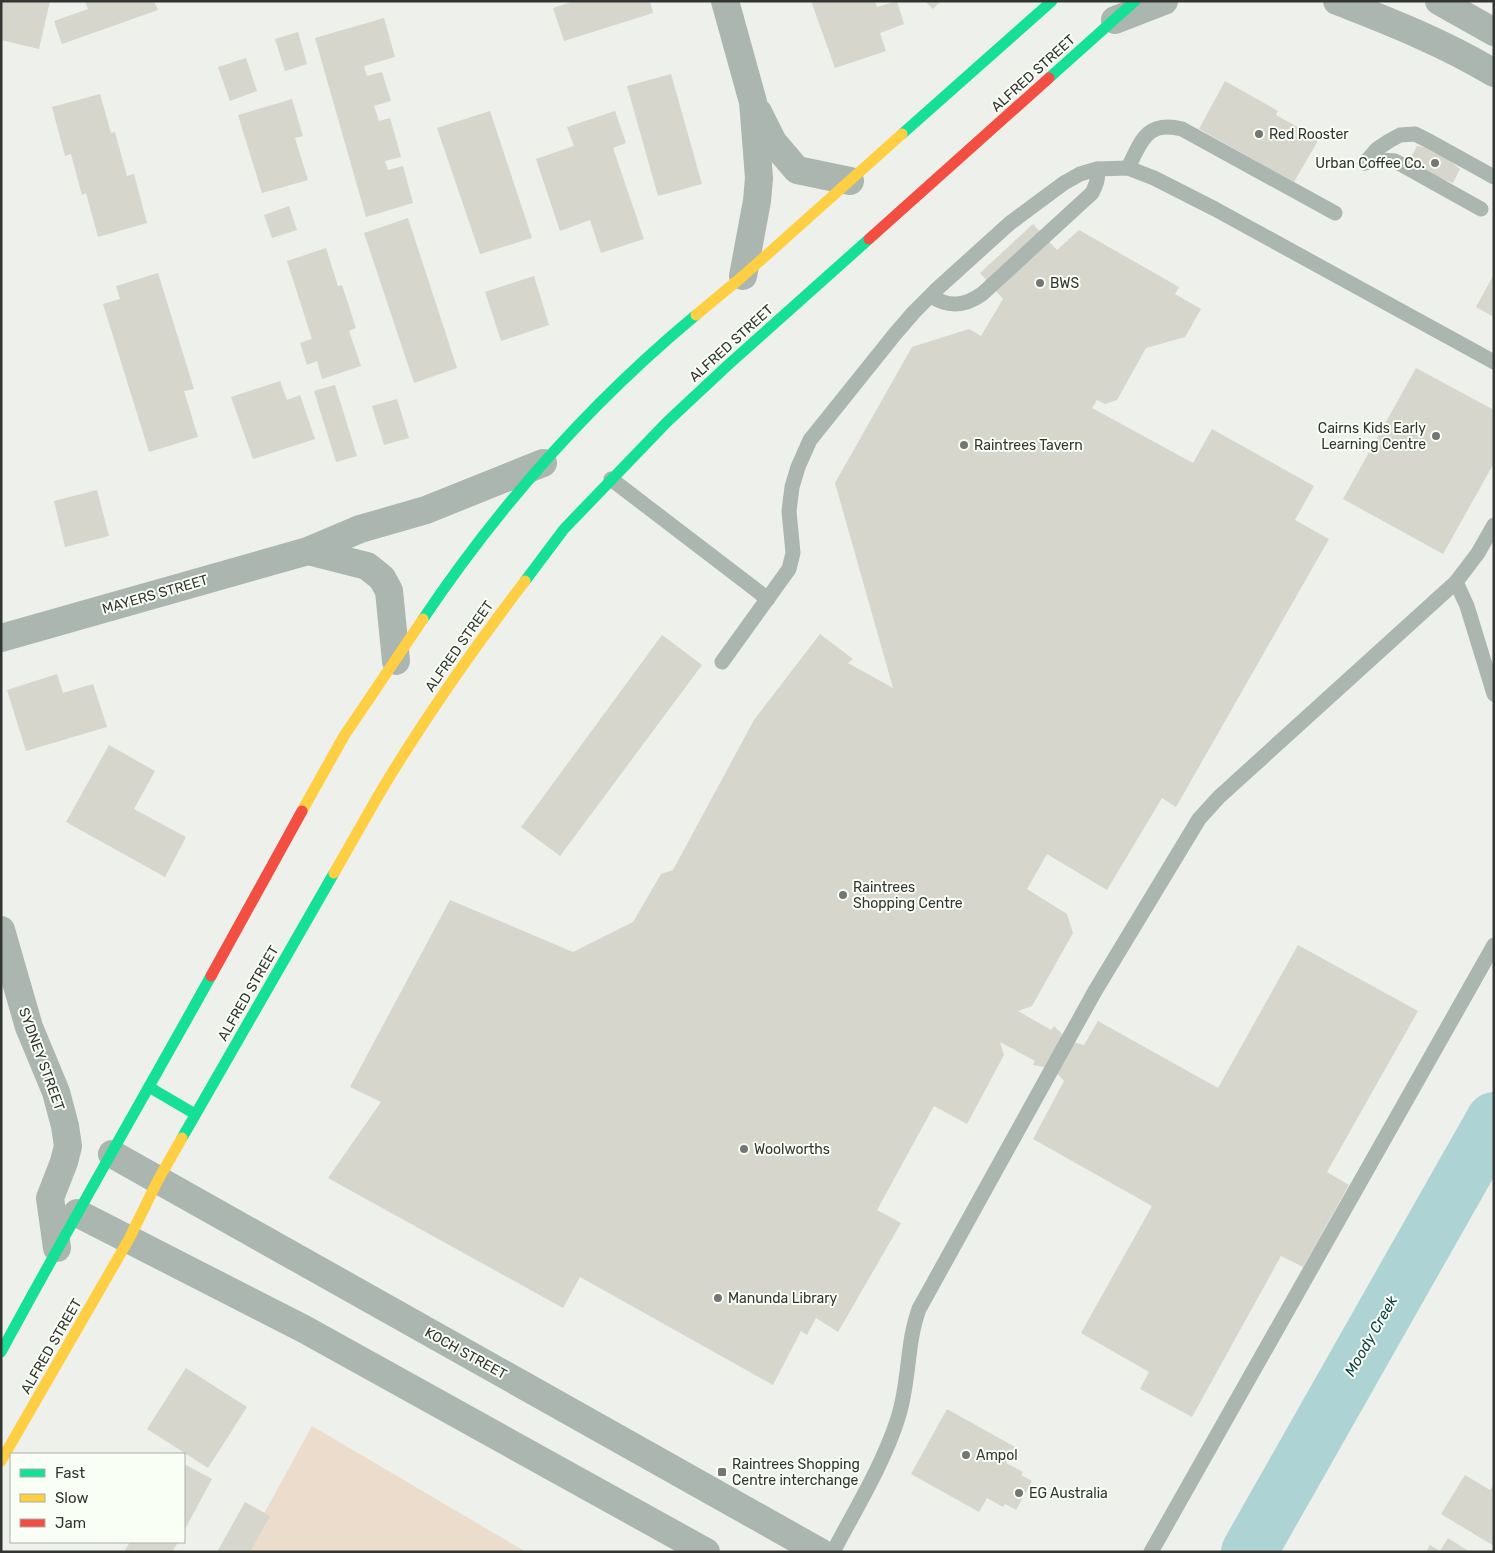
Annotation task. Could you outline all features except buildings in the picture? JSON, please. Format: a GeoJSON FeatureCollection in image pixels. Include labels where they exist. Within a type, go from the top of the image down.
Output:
{"type":"FeatureCollection","features":[{"type":"Feature","properties":{"kind":"main road"},"geometry":{"type":"LineString","coordinates":[[1,1352],[57,1248],[149,1088],[344,736],[456,572],[498,517],[543,463],[591,411],[655,349],[743,276],[1052,1]]}},
{"type":"Feature","properties":{"kind":"main road","name":"ALFRED STREET"},"geometry":{"type":"LineString","coordinates":[[1,1461],[129,1239],[158,1180],[388,780],[442,696],[526,577],[564,529],[667,422],[728,365],[1135,1]]}},
{"type":"Feature","properties":{"kind":"main road"},"geometry":{"type":"LineString","coordinates":[[149,1088],[196,1114]]}},
{"type":"Feature","properties":{"kind":"street"},"geometry":{"type":"LineString","coordinates":[[725,1],[753,102],[759,178],[757,201],[743,276]]}},
{"type":"Feature","properties":{"kind":"street"},"geometry":{"type":"LineString","coordinates":[[1115,20],[1164,1]]}},
{"type":"Feature","properties":{"kind":"street"},"geometry":{"type":"LineString","coordinates":[[1337,1],[1411,30],[1467,57],[1494,73]]}},
{"type":"Feature","properties":{"kind":"street"},"geometry":{"type":"LineString","coordinates":[[1367,1],[1411,30]]}},
{"type":"Feature","properties":{"kind":"street"},"geometry":{"type":"LineString","coordinates":[[1439,1],[1494,32]]}},
{"type":"Feature","properties":{"kind":"street"},"geometry":{"type":"LineString","coordinates":[[753,102],[773,142],[797,170],[850,181]]}},
{"type":"Feature","properties":{"kind":"street","name":"MAYERS STREET"},"geometry":{"type":"LineString","coordinates":[[1,638],[308,552],[360,529],[426,510],[543,463]]}},
{"type":"Feature","properties":{"kind":"street","name":"MAYERS STREET"},"geometry":{"type":"LineString","coordinates":[[308,552],[367,566],[382,578],[389,591],[396,661]]}},
{"type":"Feature","properties":{"kind":"street","name":"SYDNEY STREET"},"geometry":{"type":"LineString","coordinates":[[1,930],[29,1027],[56,1092],[65,1126],[68,1146],[50,1198],[57,1248]]}},
{"type":"Feature","properties":{"kind":"street","name":"KOCH STREET"},"geometry":{"type":"LineString","coordinates":[[112,1154],[820,1552]]}},
{"type":"Feature","properties":{"kind":"street"},"geometry":{"type":"LineString","coordinates":[[77,1213],[304,1329],[706,1552]]}},
{"type":"Feature","properties":{"kind":"lane"},"geometry":{"type":"LineString","coordinates":[[1128,168],[1145,138],[1154,129],[1167,125],[1182,129],[1334,213]]}},
{"type":"Feature","properties":{"kind":"lane"},"geometry":{"type":"LineString","coordinates":[[1481,209],[1396,162],[1381,160],[1365,163],[1377,149],[1389,141],[1400,135],[1415,134],[1494,177]]}},
{"type":"Feature","properties":{"kind":"lane"},"geometry":{"type":"LineString","coordinates":[[722,662],[789,569],[793,553],[789,511],[792,487],[798,467],[810,440],[914,312],[1010,224],[1072,178],[1097,169],[1128,168],[1154,178],[1216,208],[1494,362]]}},
{"type":"Feature","properties":{"kind":"lane"},"geometry":{"type":"LineString","coordinates":[[931,296],[940,302],[960,304],[973,300],[982,294],[1092,193],[1098,176],[1097,169]]}},
{"type":"Feature","properties":{"kind":"lane"},"geometry":{"type":"LineString","coordinates":[[611,479],[768,599]]}},
{"type":"Feature","properties":{"kind":"lane"},"geometry":{"type":"LineString","coordinates":[[833,1552],[885,1452],[898,1418],[905,1391],[912,1329],[919,1309],[1095,991],[1199,819],[1219,797],[1456,582],[1478,553],[1494,525]]}},
{"type":"Feature","properties":{"kind":"lane"},"geometry":{"type":"LineString","coordinates":[[1456,582],[1467,606],[1494,694]]}},
{"type":"Feature","properties":{"kind":"lane"},"geometry":{"type":"LineString","coordinates":[[1151,1552],[1494,945]]}},
{"type":"Feature","properties":{"kind":"shaded area"},"geometry":{"type":"Polygon","coordinates":[[[312,1426],[526,1552],[243,1552],[312,1426]]]}},
{"type":"Feature","properties":{"kind":"waterway","name":"Moody Creek"},"geometry":{"type":"LineString","coordinates":[[1249,1552],[1494,1120]]}},
{"type":"Feature","properties":{"kind":"traffic: fast"},"geometry":{"type":"LineString","coordinates":[[902,134],[1052,1]]}},
{"type":"Feature","properties":{"kind":"traffic: fast"},"geometry":{"type":"LineString","coordinates":[[1049,78],[1135,1]]}},
{"type":"Feature","properties":{"kind":"traffic: fast"},"geometry":{"type":"LineString","coordinates":[[525,581],[564,529],[667,422],[869,239]]}},
{"type":"Feature","properties":{"kind":"traffic: fast"},"geometry":{"type":"LineString","coordinates":[[423,619],[483,536],[548,458],[619,384],[696,315]]}},
{"type":"Feature","properties":{"kind":"traffic: fast"},"geometry":{"type":"LineString","coordinates":[[182,1138],[334,873]]}},
{"type":"Feature","properties":{"kind":"traffic: fast"},"geometry":{"type":"LineString","coordinates":[[1,1352],[211,976]]}},
{"type":"Feature","properties":{"kind":"traffic: fast"},"geometry":{"type":"LineString","coordinates":[[149,1087],[195,1114]]}},
{"type":"Feature","properties":{"kind":"traffic: slow"},"geometry":{"type":"LineString","coordinates":[[696,315],[743,276],[902,134]]}},
{"type":"Feature","properties":{"kind":"traffic: slow"},"geometry":{"type":"LineString","coordinates":[[334,873],[387,781],[436,704],[525,581]]}},
{"type":"Feature","properties":{"kind":"traffic: slow"},"geometry":{"type":"LineString","coordinates":[[302,811],[344,736],[423,619]]}},
{"type":"Feature","properties":{"kind":"traffic: slow"},"geometry":{"type":"LineString","coordinates":[[1,1461],[129,1239],[158,1180],[182,1138]]}},
{"type":"Feature","properties":{"kind":"traffic: jam"},"geometry":{"type":"LineString","coordinates":[[869,239],[1049,78]]}},
{"type":"Feature","properties":{"kind":"traffic: jam"},"geometry":{"type":"LineString","coordinates":[[211,976],[302,811]]}},
{"type":"Feature","properties":{"kind":"place","name":"Red Rooster"},"geometry":{"type":"Point","coordinates":[1259,134]}},
{"type":"Feature","properties":{"kind":"place","name":"Urban Coffee Co."},"geometry":{"type":"Point","coordinates":[1435,163]}},
{"type":"Feature","properties":{"kind":"place","name":"BWS"},"geometry":{"type":"Point","coordinates":[1040,283]}},
{"type":"Feature","properties":{"kind":"place","name":"Cairns Kids Early Learning Centre"},"geometry":{"type":"Point","coordinates":[1436,436]}},
{"type":"Feature","properties":{"kind":"place","name":"Raintrees Tavern"},"geometry":{"type":"Point","coordinates":[964,445]}},
{"type":"Feature","properties":{"kind":"place","name":"Raintrees Shopping Centre"},"geometry":{"type":"Point","coordinates":[843,895]}},
{"type":"Feature","properties":{"kind":"place","name":"Woolworths"},"geometry":{"type":"Point","coordinates":[744,1149]}},
{"type":"Feature","properties":{"kind":"place","name":"Manunda Library"},"geometry":{"type":"Point","coordinates":[718,1298]}},
{"type":"Feature","properties":{"kind":"place","name":"Ampol"},"geometry":{"type":"Point","coordinates":[966,1455]}},
{"type":"Feature","properties":{"kind":"place","name":"Raintrees Shopping Centre interchange"},"geometry":{"type":"Point","coordinates":[722,1472]}},
{"type":"Feature","properties":{"kind":"place","name":"EG Australia"},"geometry":{"type":"Point","coordinates":[1019,1493]}}]}
